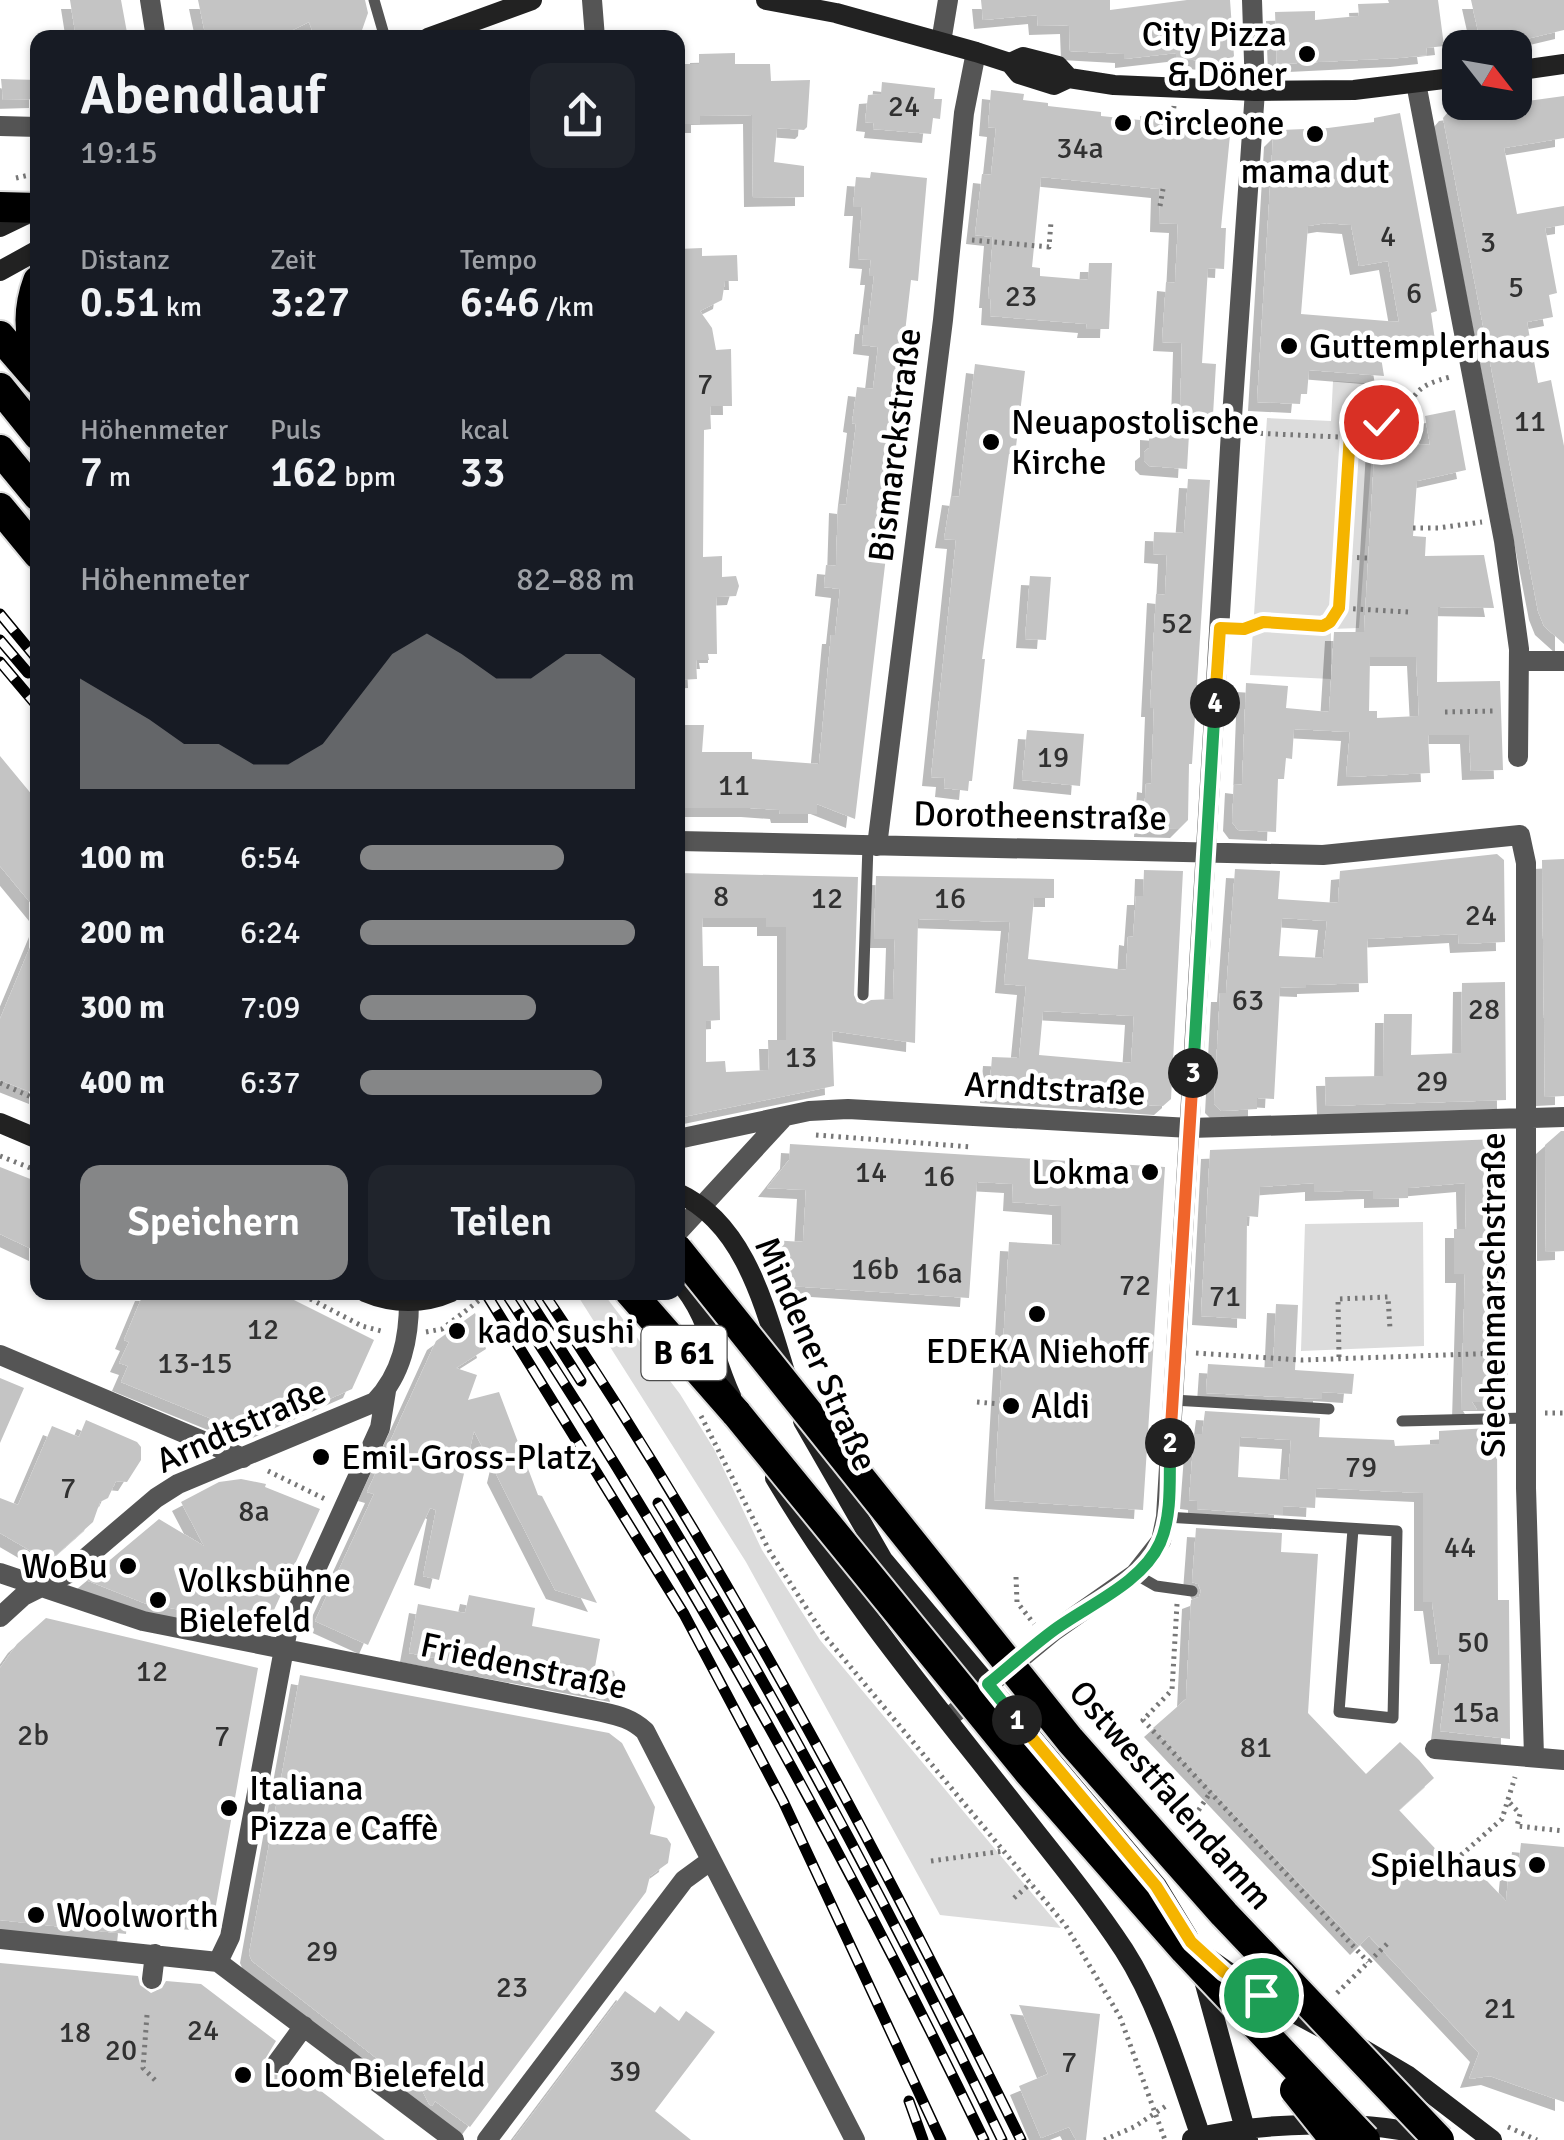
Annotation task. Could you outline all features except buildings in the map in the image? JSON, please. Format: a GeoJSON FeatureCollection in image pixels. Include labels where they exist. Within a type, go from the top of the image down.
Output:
{"type":"FeatureCollection","features":[{"type":"Feature","properties":{"kind":"highway"},"geometry":{"type":"LineString","coordinates":[[0,206],[30,208]]}},
{"type":"Feature","properties":{"kind":"highway"},"geometry":{"type":"LineString","coordinates":[[0,336],[30,371]]}},
{"type":"Feature","properties":{"kind":"highway"},"geometry":{"type":"LineString","coordinates":[[0,388],[30,426]]}},
{"type":"Feature","properties":{"kind":"highway"},"geometry":{"type":"LineString","coordinates":[[0,450],[30,486]]}},
{"type":"Feature","properties":{"kind":"highway"},"geometry":{"type":"LineString","coordinates":[[0,508],[30,544]]}},
{"type":"Feature","properties":{"kind":"highway","name":"Ostwestfalendamm"},"geometry":{"type":"LineString","coordinates":[[685,1259],[1070,1740],[1224,1914],[1440,2140]]}},
{"type":"Feature","properties":{"kind":"highway","name":"B 61"},"geometry":{"type":"LineString","coordinates":[[637,1300],[738,1414],[1028,1771],[1365,2140]]}},
{"type":"Feature","properties":{"kind":"highway","name":"B 61"},"geometry":{"type":"LineString","coordinates":[[654,1300],[738,1414]]}},
{"type":"Feature","properties":{"kind":"highway","name":"B 61"},"geometry":{"type":"LineString","coordinates":[[1188,1946],[1335,2140]]}},
{"type":"Feature","properties":{"kind":"street"},"geometry":{"type":"LineString","coordinates":[[150,0],[155,30]]}},
{"type":"Feature","properties":{"kind":"street"},"geometry":{"type":"LineString","coordinates":[[450,30],[532,0]]}},
{"type":"Feature","properties":{"kind":"street"},"geometry":{"type":"LineString","coordinates":[[592,0],[594,30]]}},
{"type":"Feature","properties":{"kind":"street"},"geometry":{"type":"LineString","coordinates":[[766,0],[836,13],[976,52],[1010,63],[1019,74],[1054,85],[1069,78],[1114,85],[1313,92],[1442,79]]}},
{"type":"Feature","properties":{"kind":"street"},"geometry":{"type":"LineString","coordinates":[[941,42],[948,0]]}},
{"type":"Feature","properties":{"kind":"street"},"geometry":{"type":"LineString","coordinates":[[947,1719],[1044,1638],[1135,1574],[1161,1541],[1166,1516],[1255,91],[1252,0]]}},
{"type":"Feature","properties":{"kind":"street","name":"Bismarckstraße"},"geometry":{"type":"LineString","coordinates":[[873,846],[943,320],[964,113],[976,52]]}},
{"type":"Feature","properties":{"kind":"street"},"geometry":{"type":"LineString","coordinates":[[1532,68],[1564,64]]}},
{"type":"Feature","properties":{"kind":"street"},"geometry":{"type":"LineString","coordinates":[[1416,83],[1499,518],[1520,655],[1518,757]]}},
{"type":"Feature","properties":{"kind":"street"},"geometry":{"type":"LineString","coordinates":[[0,126],[30,127]]}},
{"type":"Feature","properties":{"kind":"street"},"geometry":{"type":"LineString","coordinates":[[0,227],[30,212]]}},
{"type":"Feature","properties":{"kind":"street"},"geometry":{"type":"LineString","coordinates":[[0,271],[30,254]]}},
{"type":"Feature","properties":{"kind":"street"},"geometry":{"type":"LineString","coordinates":[[1520,655],[1564,661]]}},
{"type":"Feature","properties":{"kind":"street","name":"Dorotheenstraße"},"geometry":{"type":"LineString","coordinates":[[685,841],[1324,855],[1520,835]]}},
{"type":"Feature","properties":{"kind":"street","name":"Siechenmarschstraße"},"geometry":{"type":"LineString","coordinates":[[1520,835],[1526,864],[1526,1353],[1534,1756]]}},
{"type":"Feature","properties":{"kind":"street","name":"Arndtstraße"},"geometry":{"type":"LineString","coordinates":[[685,1137],[848,1108],[1190,1128],[1564,1117]]}},
{"type":"Feature","properties":{"kind":"street"},"geometry":{"type":"LineString","coordinates":[[685,1225],[784,1117]]}},
{"type":"Feature","properties":{"kind":"street"},"geometry":{"type":"LineString","coordinates":[[0,1124],[30,1136]]}},
{"type":"Feature","properties":{"kind":"street"},"geometry":{"type":"LineString","coordinates":[[685,1196],[704,1206]]}},
{"type":"Feature","properties":{"kind":"street","name":"Mindener Straße"},"geometry":{"type":"LineString","coordinates":[[704,1206],[737,1246],[796,1405],[846,1501],[883,1560],[1156,1886],[1188,1946],[1214,2008],[1246,2134]]}},
{"type":"Feature","properties":{"kind":"street"},"geometry":{"type":"LineString","coordinates":[[685,1288],[696,1300],[724,1381],[750,1438],[818,1550],[863,1614],[1067,1872],[1125,1952],[1156,2017],[1198,2139],[1356,2127],[1440,2140]]}},
{"type":"Feature","properties":{"kind":"street"},"geometry":{"type":"LineString","coordinates":[[218,1962],[230,1937],[283,1648],[380,1428],[386,1391],[409,1340],[414,1300]]}},
{"type":"Feature","properties":{"kind":"street"},"geometry":{"type":"LineString","coordinates":[[0,1355],[243,1458]]}},
{"type":"Feature","properties":{"kind":"street","name":"Arndtstraße"},"geometry":{"type":"LineString","coordinates":[[0,1617],[23,1596],[67,1574],[156,1498],[206,1470],[360,1410],[386,1391]]}},
{"type":"Feature","properties":{"kind":"street","name":"Friedenstraße"},"geometry":{"type":"LineString","coordinates":[[0,1573],[131,1618],[627,1718],[644,1731],[855,2140]]}},
{"type":"Feature","properties":{"kind":"street"},"geometry":{"type":"LineString","coordinates":[[1435,1749],[1564,1760]]}},
{"type":"Feature","properties":{"kind":"street"},"geometry":{"type":"LineString","coordinates":[[486,2140],[684,1880],[710,1861]]}},
{"type":"Feature","properties":{"kind":"street"},"geometry":{"type":"LineString","coordinates":[[0,1938],[218,1962],[454,2140]]}},
{"type":"Feature","properties":{"kind":"street"},"geometry":{"type":"LineString","coordinates":[[1188,1946],[1261,1995],[1407,2074],[1492,2140]]}},
{"type":"Feature","properties":{"kind":"street"},"geometry":{"type":"LineString","coordinates":[[152,1980],[155,1954]]}},
{"type":"Feature","properties":{"kind":"street"},"geometry":{"type":"LineString","coordinates":[[277,2063],[304,2026]]}},
{"type":"Feature","properties":{"kind":"lane"},"geometry":{"type":"LineString","coordinates":[[374,0],[383,30]]}},
{"type":"Feature","properties":{"kind":"lane"},"geometry":{"type":"LineString","coordinates":[[862,995],[873,846]]}},
{"type":"Feature","properties":{"kind":"lane"},"geometry":{"type":"LineString","coordinates":[[1173,1400],[1329,1409]]}},
{"type":"Feature","properties":{"kind":"lane"},"geometry":{"type":"LineString","coordinates":[[1402,1421],[1527,1418]]}},
{"type":"Feature","properties":{"kind":"lane"},"geometry":{"type":"LineString","coordinates":[[1166,1516],[1397,1532],[1393,1718],[1339,1712],[1353,1529]]}},
{"type":"Feature","properties":{"kind":"lane"},"geometry":{"type":"LineString","coordinates":[[1135,1574],[1156,1586],[1192,1592]]}},
{"type":"Feature","properties":{"kind":"path"},"geometry":{"type":"LineString","coordinates":[[13,179],[30,175]]}},
{"type":"Feature","properties":{"kind":"path"},"geometry":{"type":"LineString","coordinates":[[1160,206],[1162,189]]}},
{"type":"Feature","properties":{"kind":"path"},"geometry":{"type":"LineString","coordinates":[[950,238],[1049,246],[1051,222]]}},
{"type":"Feature","properties":{"kind":"path"},"geometry":{"type":"LineString","coordinates":[[1231,431],[1339,438],[1370,422],[1403,420],[1418,390],[1430,382],[1472,372]]}},
{"type":"Feature","properties":{"kind":"path"},"geometry":{"type":"LineString","coordinates":[[1220,628],[1244,629],[1263,622],[1323,626],[1330,622],[1339,608],[1350,434]]}},
{"type":"Feature","properties":{"kind":"path"},"geometry":{"type":"LineString","coordinates":[[1413,528],[1499,518]]}},
{"type":"Feature","properties":{"kind":"path"},"geometry":{"type":"LineString","coordinates":[[1342,557],[1366,558]]}},
{"type":"Feature","properties":{"kind":"path"},"geometry":{"type":"LineString","coordinates":[[1339,608],[1408,612]]}},
{"type":"Feature","properties":{"kind":"path"},"geometry":{"type":"LineString","coordinates":[[1446,712],[1519,710]]}},
{"type":"Feature","properties":{"kind":"path"},"geometry":{"type":"LineString","coordinates":[[0,1083],[30,1096]]}},
{"type":"Feature","properties":{"kind":"path"},"geometry":{"type":"LineString","coordinates":[[813,1135],[972,1147]]}},
{"type":"Feature","properties":{"kind":"path"},"geometry":{"type":"LineString","coordinates":[[0,1156],[30,1168]]}},
{"type":"Feature","properties":{"kind":"path"},"geometry":{"type":"LineString","coordinates":[[780,1284],[806,1309]]}},
{"type":"Feature","properties":{"kind":"path"},"geometry":{"type":"LineString","coordinates":[[1339,1357],[1338,1299],[1388,1298],[1390,1329]]}},
{"type":"Feature","properties":{"kind":"path"},"geometry":{"type":"LineString","coordinates":[[313,1300],[379,1332]]}},
{"type":"Feature","properties":{"kind":"path"},"geometry":{"type":"LineString","coordinates":[[980,1343],[1004,1344]]}},
{"type":"Feature","properties":{"kind":"path"},"geometry":{"type":"LineString","coordinates":[[1178,1352],[1301,1360],[1526,1353]]}},
{"type":"Feature","properties":{"kind":"path"},"geometry":{"type":"LineString","coordinates":[[977,1402],[1000,1404]]}},
{"type":"Feature","properties":{"kind":"path"},"geometry":{"type":"LineString","coordinates":[[699,1413],[770,1552],[824,1634],[1066,1926],[1107,1991],[1165,2140]]}},
{"type":"Feature","properties":{"kind":"path"},"geometry":{"type":"LineString","coordinates":[[243,1458],[344,1510]]}},
{"type":"Feature","properties":{"kind":"path"},"geometry":{"type":"LineString","coordinates":[[1016,1578],[1018,1602],[1044,1638]]}},
{"type":"Feature","properties":{"kind":"path"},"geometry":{"type":"LineString","coordinates":[[1178,1590],[1172,1690],[1143,1720],[1368,1962]]}},
{"type":"Feature","properties":{"kind":"path"},"geometry":{"type":"LineString","coordinates":[[1444,1870],[1502,1819],[1510,1803],[1514,1778],[1534,1756]]}},
{"type":"Feature","properties":{"kind":"path"},"geometry":{"type":"LineString","coordinates":[[1186,1829],[1210,1793]]}},
{"type":"Feature","properties":{"kind":"path"},"geometry":{"type":"LineString","coordinates":[[1510,1803],[1520,1814],[1518,1826],[1564,1831]]}},
{"type":"Feature","properties":{"kind":"path"},"geometry":{"type":"LineString","coordinates":[[932,1861],[1004,1851]]}},
{"type":"Feature","properties":{"kind":"path"},"geometry":{"type":"LineString","coordinates":[[1014,1898],[1031,1883]]}},
{"type":"Feature","properties":{"kind":"path"},"geometry":{"type":"LineString","coordinates":[[1335,1996],[1388,1942]]}},
{"type":"Feature","properties":{"kind":"path"},"geometry":{"type":"LineString","coordinates":[[148,2015],[143,2068],[156,2081]]}},
{"type":"Feature","properties":{"kind":"path"},"geometry":{"type":"LineString","coordinates":[[1104,2140],[1134,2127],[1155,2112]]}},
{"type":"Feature","properties":{"kind":"shaded area"},"geometry":{"type":"Polygon","coordinates":[[[1333,381],[1377,384],[1359,628],[1331,629],[1331,679],[1250,675],[1267,418],[1331,421],[1333,381]]]}},
{"type":"Feature","properties":{"kind":"shaded area"},"geometry":{"type":"Polygon","coordinates":[[[1423,1222],[1424,1346],[1301,1351],[1305,1224],[1423,1222]]]}},
{"type":"Feature","properties":{"kind":"shaded area"},"geometry":{"type":"Polygon","coordinates":[[[580,1300],[608,1300],[680,1394],[714,1449],[762,1550],[820,1640],[1061,1928],[940,1915],[746,1562],[580,1300]]]}},
{"type":"Feature","properties":{"kind":"railway"},"geometry":{"type":"LineString","coordinates":[[0,614],[30,650]]}},
{"type":"Feature","properties":{"kind":"railway"},"geometry":{"type":"LineString","coordinates":[[0,640],[28,673]]}},
{"type":"Feature","properties":{"kind":"railway"},"geometry":{"type":"LineString","coordinates":[[0,662],[30,698]]}},
{"type":"Feature","properties":{"kind":"railway"},"geometry":{"type":"LineString","coordinates":[[490,1300],[684,1614],[783,1801],[941,2140]]}},
{"type":"Feature","properties":{"kind":"railway"},"geometry":{"type":"LineString","coordinates":[[510,1300],[636,1498],[759,1708],[875,1922],[984,2140]]}},
{"type":"Feature","properties":{"kind":"railway"},"geometry":{"type":"LineString","coordinates":[[529,1300],[581,1381]]}},
{"type":"Feature","properties":{"kind":"railway"},"geometry":{"type":"LineString","coordinates":[[548,1300],[674,1497],[796,1708],[1021,2140]]}},
{"type":"Feature","properties":{"kind":"railway"},"geometry":{"type":"LineString","coordinates":[[658,1503],[838,1817],[1002,2140]]}},
{"type":"Feature","properties":{"kind":"railway"},"geometry":{"type":"LineString","coordinates":[[909,2101],[923,2140]]}},
{"type":"Feature","properties":{"kind":"place","name":"City Pizza & Döner"},"geometry":{"type":"Point","coordinates":[1307,54]}},
{"type":"Feature","properties":{"kind":"place","name":"Circleone"},"geometry":{"type":"Point","coordinates":[1123,123]}},
{"type":"Feature","properties":{"kind":"place","name":"mama dut"},"geometry":{"type":"Point","coordinates":[1315,134]}},
{"type":"Feature","properties":{"kind":"place","name":"Guttemplerhaus"},"geometry":{"type":"Point","coordinates":[1289,346]}},
{"type":"Feature","properties":{"kind":"place","name":"Neuapostolische Kirche"},"geometry":{"type":"Point","coordinates":[991,442]}},
{"type":"Feature","properties":{"kind":"place","name":"Lokma"},"geometry":{"type":"Point","coordinates":[1150,1172]}},
{"type":"Feature","properties":{"kind":"place","name":"EDEKA Niehoff"},"geometry":{"type":"Point","coordinates":[1037,1314]}},
{"type":"Feature","properties":{"kind":"place","name":"kado sushi"},"geometry":{"type":"Point","coordinates":[457,1331]}},
{"type":"Feature","properties":{"kind":"place","name":"Aldi"},"geometry":{"type":"Point","coordinates":[1011,1406]}},
{"type":"Feature","properties":{"kind":"place","name":"Emil-Gross-Platz"},"geometry":{"type":"Point","coordinates":[321,1457]}},
{"type":"Feature","properties":{"kind":"place","name":"WoBu"},"geometry":{"type":"Point","coordinates":[128,1566]}},
{"type":"Feature","properties":{"kind":"place","name":"Volksbühne Bielefeld"},"geometry":{"type":"Point","coordinates":[158,1600]}},
{"type":"Feature","properties":{"kind":"place","name":"Italiana Pizza e Caffè"},"geometry":{"type":"Point","coordinates":[229,1808]}},
{"type":"Feature","properties":{"kind":"place","name":"Spielhaus"},"geometry":{"type":"Point","coordinates":[1537,1865]}},
{"type":"Feature","properties":{"kind":"place","name":"Woolworth"},"geometry":{"type":"Point","coordinates":[36,1915]}},
{"type":"Feature","properties":{"kind":"place","name":"Loom Bielefeld"},"geometry":{"type":"Point","coordinates":[243,2075]}},
{"type":"Feature","properties":{"kind":"route"},"geometry":{"type":"LineString","coordinates":[[1261,1995],[1224,1972],[1191,1942],[1156,1886],[988,1684],[1054,1630],[1135,1574],[1161,1541],[1178,1352],[1220,628],[1244,629],[1263,622],[1323,626],[1330,622],[1339,608],[1350,434],[1370,422],[1381,422]]}}]}
